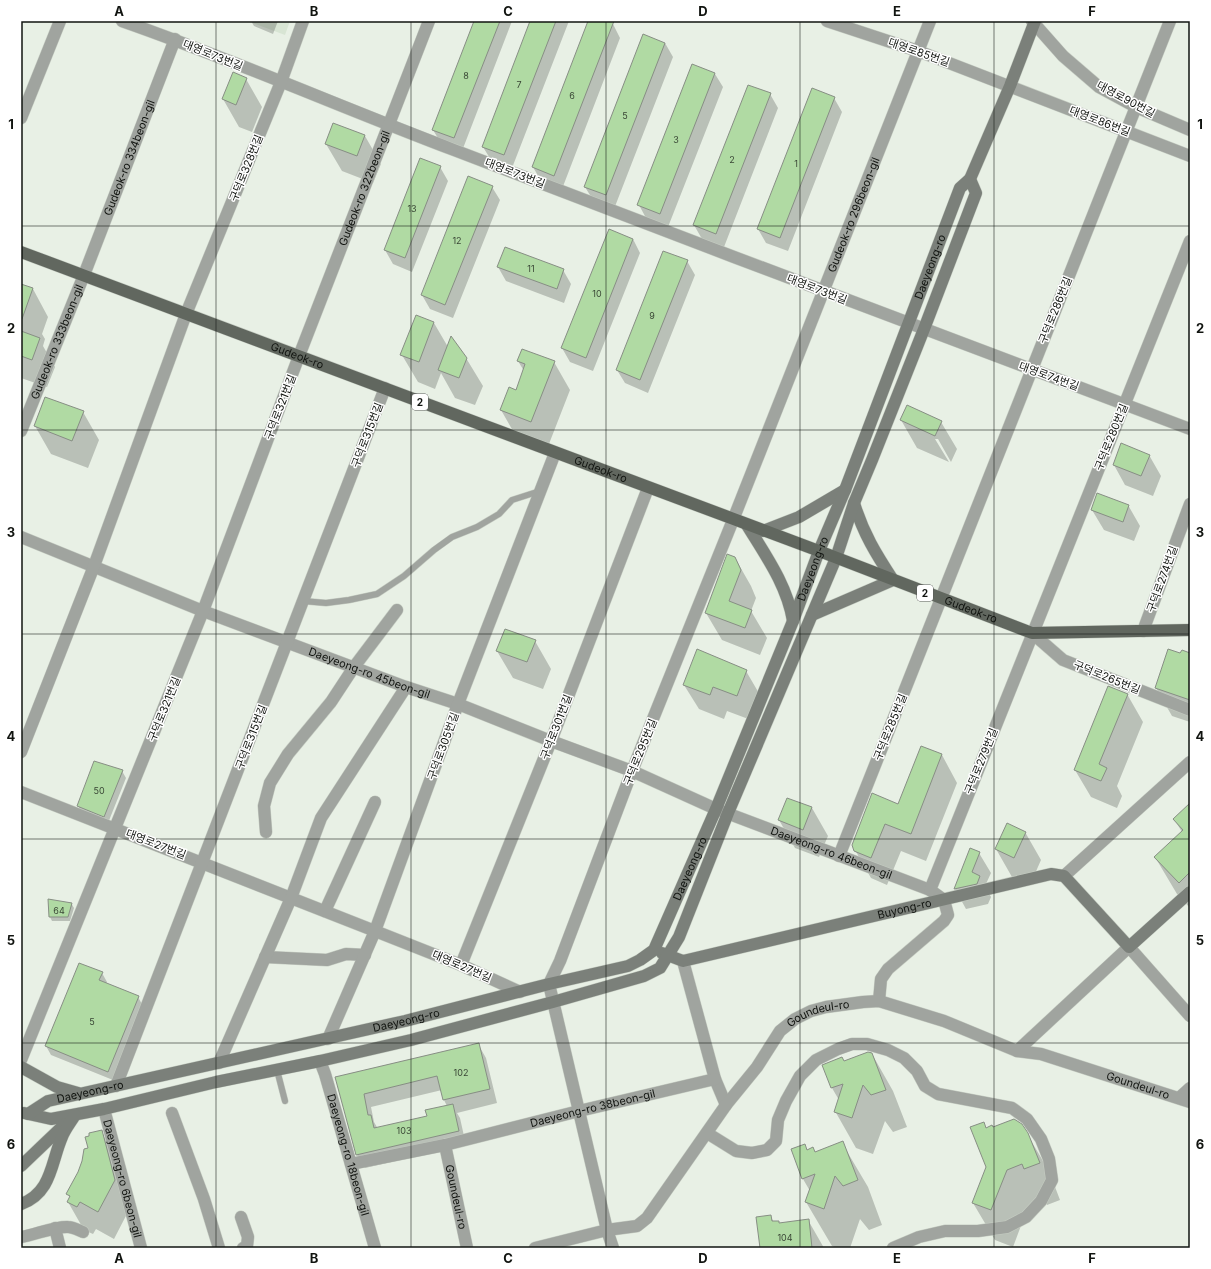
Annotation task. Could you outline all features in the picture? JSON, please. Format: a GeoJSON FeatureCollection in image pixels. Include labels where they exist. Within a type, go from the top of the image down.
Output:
{"type":"FeatureCollection","features":[{"type":"Feature","properties":{"kind":"main road","name":"Daeyeong-ro"},"geometry":{"type":"LineString","coordinates":[[24,1113],[48,1101],[328,1039],[628,966],[654,950],[716,809],[793,621],[845,490],[960,188],[970,178],[1010,86],[1034,22]]}},
{"type":"Feature","properties":{"kind":"main road","name":"Daeyeong-ro"},"geometry":{"type":"LineString","coordinates":[[24,1113],[51,1119],[75,1115],[216,1082],[320,1061],[418,1038],[553,1002],[644,976],[660,968],[679,938],[728,813],[836,558],[854,503],[924,329],[976,193],[970,178]]}},
{"type":"Feature","properties":{"kind":"main road","name":"Gudeok-ro"},"geometry":{"type":"LineString","coordinates":[[21,252],[733,520],[820,551],[1032,633],[1190,630]]}},
{"type":"Feature","properties":{"kind":"main road"},"geometry":{"type":"LineString","coordinates":[[763,531],[799,517],[845,490]]}},
{"type":"Feature","properties":{"kind":"main road"},"geometry":{"type":"LineString","coordinates":[[812,616],[893,580],[872,547],[860,523],[854,503]]}},
{"type":"Feature","properties":{"kind":"main road"},"geometry":{"type":"LineString","coordinates":[[747,525],[776,572],[785,590],[791,608],[793,621]]}},
{"type":"Feature","properties":{"kind":"main road","name":"Buyong-ro"},"geometry":{"type":"LineString","coordinates":[[683,961],[1051,874],[1064,876]]}},
{"type":"Feature","properties":{"kind":"main road"},"geometry":{"type":"LineString","coordinates":[[1064,876],[1129,947],[1190,892]]}},
{"type":"Feature","properties":{"kind":"main road"},"geometry":{"type":"LineString","coordinates":[[654,950],[683,961]]}},
{"type":"Feature","properties":{"kind":"main road"},"geometry":{"type":"LineString","coordinates":[[21,1067],[57,1087],[69,1091],[84,1093]]}},
{"type":"Feature","properties":{"kind":"main road"},"geometry":{"type":"LineString","coordinates":[[21,1166],[75,1115]]}},
{"type":"Feature","properties":{"kind":"main road"},"geometry":{"type":"LineString","coordinates":[[21,1204],[38,1194],[45,1183],[53,1166],[62,1136],[75,1115]]}},
{"type":"Feature","properties":{"kind":"street"},"geometry":{"type":"LineString","coordinates":[[21,118],[60,21]]}},
{"type":"Feature","properties":{"kind":"street","name":"대영로73번길"},"geometry":{"type":"LineString","coordinates":[[122,21],[175,40],[389,125],[908,324]]}},
{"type":"Feature","properties":{"kind":"street","name":"구덕로328번길"},"geometry":{"type":"LineString","coordinates":[[21,752],[94,566],[186,314],[304,21]]}},
{"type":"Feature","properties":{"kind":"street","name":"Gudeok-ro 322beon-gil"},"geometry":{"type":"LineString","coordinates":[[299,356],[429,21]]}},
{"type":"Feature","properties":{"kind":"street","name":"Gudeok-ro 296beon-gil"},"geometry":{"type":"LineString","coordinates":[[733,520],[930,21]]}},
{"type":"Feature","properties":{"kind":"street","name":"구덕로286번길"},"geometry":{"type":"LineString","coordinates":[[941,599],[1170,21]]}},
{"type":"Feature","properties":{"kind":"street","name":"대영로85번길"},"geometry":{"type":"LineString","coordinates":[[831,22],[918,51],[1010,86]]}},
{"type":"Feature","properties":{"kind":"street","name":"대영로90번길"},"geometry":{"type":"LineString","coordinates":[[1034,22],[1063,56],[1099,87],[1136,107],[1190,130]]}},
{"type":"Feature","properties":{"kind":"street","name":"Gudeok-ro 334beon-gil"},"geometry":{"type":"LineString","coordinates":[[84,275],[175,40]]}},
{"type":"Feature","properties":{"kind":"street","name":"대영로86번길"},"geometry":{"type":"LineString","coordinates":[[1010,86],[1190,156]]}},
{"type":"Feature","properties":{"kind":"street","name":"구덕로280번길"},"geometry":{"type":"LineString","coordinates":[[1032,633],[1190,240]]}},
{"type":"Feature","properties":{"kind":"street","name":"Gudeok-ro 333beon-gil"},"geometry":{"type":"LineString","coordinates":[[21,432],[84,275]]}},
{"type":"Feature","properties":{"kind":"street","name":"대영로74번길"},"geometry":{"type":"LineString","coordinates":[[908,324],[1190,428]]}},
{"type":"Feature","properties":{"kind":"street","name":"구덕로321번길"},"geometry":{"type":"LineString","coordinates":[[21,1060],[204,611],[299,356]]}},
{"type":"Feature","properties":{"kind":"street","name":"구덕로315번길"},"geometry":{"type":"LineString","coordinates":[[116,1086],[385,388]]}},
{"type":"Feature","properties":{"kind":"street","name":"구덕로305번길"},"geometry":{"type":"LineString","coordinates":[[328,1039],[375,931],[458,704],[555,453]]}},
{"type":"Feature","properties":{"kind":"street","name":"구덕로301번길"},"geometry":{"type":"LineString","coordinates":[[461,965],[551,741],[648,488]]}},
{"type":"Feature","properties":{"kind":"street","name":"구덕로274번길"},"geometry":{"type":"LineString","coordinates":[[1143,631],[1190,504]]}},
{"type":"Feature","properties":{"kind":"street","name":"구덕로295번길"},"geometry":{"type":"LineString","coordinates":[[549,984],[560,961],[632,771],[733,520]]}},
{"type":"Feature","properties":{"kind":"street","name":"Daeyeong-ro 45beon-gil"},"geometry":{"type":"LineString","coordinates":[[21,538],[204,611],[406,687],[458,704],[632,771],[716,809]]}},
{"type":"Feature","properties":{"kind":"street","name":"구덕로285번길"},"geometry":{"type":"LineString","coordinates":[[839,856],[941,599]]}},
{"type":"Feature","properties":{"kind":"street"},"geometry":{"type":"LineString","coordinates":[[266,832],[264,806],[270,783],[288,754],[331,702],[354,667],[397,610]]}},
{"type":"Feature","properties":{"kind":"street","name":"구덕로265번길"},"geometry":{"type":"LineString","coordinates":[[1032,633],[1064,660],[1190,710]]}},
{"type":"Feature","properties":{"kind":"street","name":"구덕로279번길"},"geometry":{"type":"LineString","coordinates":[[930,890],[1032,633]]}},
{"type":"Feature","properties":{"kind":"street"},"geometry":{"type":"LineString","coordinates":[[219,1063],[291,898],[321,818],[406,687]]}},
{"type":"Feature","properties":{"kind":"street"},"geometry":{"type":"LineString","coordinates":[[1064,876],[1190,762]]}},
{"type":"Feature","properties":{"kind":"street","name":"대영로27번길"},"geometry":{"type":"LineString","coordinates":[[21,792],[203,862],[461,965],[520,992]]}},
{"type":"Feature","properties":{"kind":"street"},"geometry":{"type":"LineString","coordinates":[[325,911],[375,802]]}},
{"type":"Feature","properties":{"kind":"street","name":"Daeyeong-ro 46beon-gil"},"geometry":{"type":"LineString","coordinates":[[716,809],[930,890],[944,900]]}},
{"type":"Feature","properties":{"kind":"street"},"geometry":{"type":"LineString","coordinates":[[879,1001],[881,979],[888,970],[944,921],[948,915],[944,900]]}},
{"type":"Feature","properties":{"kind":"street"},"geometry":{"type":"LineString","coordinates":[[1016,1051],[1129,947],[1190,1016]]}},
{"type":"Feature","properties":{"kind":"street"},"geometry":{"type":"LineString","coordinates":[[266,957],[327,960],[346,954],[365,955]]}},
{"type":"Feature","properties":{"kind":"street"},"geometry":{"type":"LineString","coordinates":[[683,961],[715,1079],[726,1105]]}},
{"type":"Feature","properties":{"kind":"street"},"geometry":{"type":"LineString","coordinates":[[549,984],[607,1230],[613,1248]]}},
{"type":"Feature","properties":{"kind":"street","name":"Goundeul-ro"},"geometry":{"type":"LineString","coordinates":[[535,1248],[607,1230],[637,1226],[647,1218],[726,1105],[756,1067],[780,1031],[795,1019],[811,1011],[826,1007],[879,1001],[944,1021],[1016,1051],[1041,1054],[1184,1100]]}},
{"type":"Feature","properties":{"kind":"street"},"geometry":{"type":"LineString","coordinates":[[707,1133],[736,1151],[752,1153],[767,1150],[776,1141],[778,1120],[786,1101],[800,1076],[816,1060],[852,1044],[867,1044],[888,1050],[904,1058],[917,1070],[925,1086],[938,1094],[1012,1108],[1026,1119],[1041,1139],[1049,1159],[1052,1180],[1041,1200],[1026,1216],[1006,1227],[978,1231],[945,1231],[919,1237],[893,1248]]}},
{"type":"Feature","properties":{"kind":"street","name":"Daeyeong-ro 18beon-gil"},"geometry":{"type":"LineString","coordinates":[[320,1061],[375,1248]]}},
{"type":"Feature","properties":{"kind":"street","name":"Daeyeong-ro 38beon-gil"},"geometry":{"type":"LineString","coordinates":[[351,1164],[445,1145],[579,1111],[715,1079]]}},
{"type":"Feature","properties":{"kind":"street"},"geometry":{"type":"LineString","coordinates":[[1184,1100],[1190,1088]]}},
{"type":"Feature","properties":{"kind":"street","name":"Daeyeong-ro 6beon-gil"},"geometry":{"type":"LineString","coordinates":[[104,1109],[141,1248]]}},
{"type":"Feature","properties":{"kind":"street"},"geometry":{"type":"LineString","coordinates":[[172,1113],[204,1199],[219,1248]]}},
{"type":"Feature","properties":{"kind":"street","name":"Goundeul-ro"},"geometry":{"type":"LineString","coordinates":[[445,1145],[467,1248]]}},
{"type":"Feature","properties":{"kind":"street"},"geometry":{"type":"LineString","coordinates":[[241,1217],[248,1237],[247,1246],[244,1248]]}},
{"type":"Feature","properties":{"kind":"street"},"geometry":{"type":"LineString","coordinates":[[21,1237],[55,1228],[68,1227],[83,1232]]}},
{"type":"Feature","properties":{"kind":"street"},"geometry":{"type":"LineString","coordinates":[[55,1228],[60,1248]]}},
{"type":"Feature","properties":{"kind":"lane"},"geometry":{"type":"LineString","coordinates":[[303,601],[326,603],[377,594],[404,576],[434,550],[452,537],[477,527],[498,514],[512,500],[541,490]]}},
{"type":"Feature","properties":{"kind":"lane"},"geometry":{"type":"LineString","coordinates":[[277,1070],[285,1101]]}},
{"type":"Feature","properties":{"kind":"shaded area"},"geometry":{"type":"Polygon","coordinates":[[[247,21],[290,21],[285,35],[247,21]]]}},
{"type":"Feature","properties":{"kind":"building"},"geometry":{"type":"Polygon","coordinates":[[[474,21],[500,21],[454,138],[432,130],[474,21]]]}},
{"type":"Feature","properties":{"kind":"building"},"geometry":{"type":"Polygon","coordinates":[[[530,21],[556,21],[504,155],[482,147],[530,21]]]}},
{"type":"Feature","properties":{"kind":"building"},"geometry":{"type":"Polygon","coordinates":[[[588,21],[614,21],[554,176],[532,167],[588,21]]]}},
{"type":"Feature","properties":{"kind":"building"},"geometry":{"type":"Polygon","coordinates":[[[643,34],[665,43],[606,195],[584,187],[643,34]]]}},
{"type":"Feature","properties":{"kind":"building"},"geometry":{"type":"Polygon","coordinates":[[[692,64],[715,73],[660,214],[637,205],[692,64]]]}},
{"type":"Feature","properties":{"kind":"building"},"geometry":{"type":"Polygon","coordinates":[[[233,72],[247,78],[236,105],[222,99],[233,72]]]}},
{"type":"Feature","properties":{"kind":"building"},"geometry":{"type":"Polygon","coordinates":[[[748,85],[771,93],[716,234],[693,225],[748,85]]]}},
{"type":"Feature","properties":{"kind":"building"},"geometry":{"type":"Polygon","coordinates":[[[812,88],[835,97],[780,238],[757,229],[812,88]]]}},
{"type":"Feature","properties":{"kind":"building"},"geometry":{"type":"Polygon","coordinates":[[[333,123],[365,135],[357,156],[325,144],[333,123]]]}},
{"type":"Feature","properties":{"kind":"building"},"geometry":{"type":"Polygon","coordinates":[[[420,158],[441,166],[405,258],[384,250],[420,158]]]}},
{"type":"Feature","properties":{"kind":"building"},"geometry":{"type":"Polygon","coordinates":[[[468,176],[493,186],[445,305],[421,295],[468,176]]]}},
{"type":"Feature","properties":{"kind":"building"},"geometry":{"type":"Polygon","coordinates":[[[609,229],[633,239],[586,358],[561,348],[609,229]]]}},
{"type":"Feature","properties":{"kind":"building"},"geometry":{"type":"Polygon","coordinates":[[[505,247],[564,269],[557,289],[497,267],[505,247]]]}},
{"type":"Feature","properties":{"kind":"building"},"geometry":{"type":"Polygon","coordinates":[[[663,251],[688,260],[640,380],[616,370],[663,251]]]}},
{"type":"Feature","properties":{"kind":"building"},"geometry":{"type":"Polygon","coordinates":[[[21,284],[33,288],[22,319],[21,318],[21,284]]]}},
{"type":"Feature","properties":{"kind":"building"},"geometry":{"type":"Polygon","coordinates":[[[416,315],[434,322],[419,362],[400,355],[416,315]]]}},
{"type":"Feature","properties":{"kind":"building"},"geometry":{"type":"Polygon","coordinates":[[[21,331],[40,338],[32,360],[21,356],[21,331]]]}},
{"type":"Feature","properties":{"kind":"building"},"geometry":{"type":"Polygon","coordinates":[[[451,336],[467,358],[459,378],[438,370],[451,336]]]}},
{"type":"Feature","properties":{"kind":"building"},"geometry":{"type":"Polygon","coordinates":[[[522,349],[555,361],[531,422],[500,410],[509,387],[516,390],[525,364],[517,361],[522,349]]]}},
{"type":"Feature","properties":{"kind":"building"},"geometry":{"type":"Polygon","coordinates":[[[45,397],[84,411],[72,441],[34,426],[45,397]]]}},
{"type":"Feature","properties":{"kind":"building"},"geometry":{"type":"Polygon","coordinates":[[[907,405],[942,421],[935,436],[900,420],[907,405]]]}},
{"type":"Feature","properties":{"kind":"building"},"geometry":{"type":"Polygon","coordinates":[[[1121,443],[1150,455],[1141,476],[1113,465],[1121,443]]]}},
{"type":"Feature","properties":{"kind":"building"},"geometry":{"type":"Polygon","coordinates":[[[1097,493],[1129,505],[1123,522],[1091,510],[1097,493]]]}},
{"type":"Feature","properties":{"kind":"building"},"geometry":{"type":"Polygon","coordinates":[[[727,554],[735,557],[741,570],[729,601],[752,610],[745,628],[705,613],[727,554]]]}},
{"type":"Feature","properties":{"kind":"building"},"geometry":{"type":"Polygon","coordinates":[[[505,629],[536,640],[527,662],[496,651],[505,629]]]}},
{"type":"Feature","properties":{"kind":"building"},"geometry":{"type":"Polygon","coordinates":[[[697,649],[747,670],[737,696],[713,687],[710,695],[683,685],[697,649]]]}},
{"type":"Feature","properties":{"kind":"building"},"geometry":{"type":"Polygon","coordinates":[[[1168,649],[1180,653],[1182,650],[1190,653],[1190,700],[1155,688],[1168,649]]]}},
{"type":"Feature","properties":{"kind":"building"},"geometry":{"type":"Polygon","coordinates":[[[1108,686],[1128,694],[1099,764],[1107,768],[1101,781],[1074,770],[1108,686]]]}},
{"type":"Feature","properties":{"kind":"building"},"geometry":{"type":"Polygon","coordinates":[[[921,746],[942,754],[911,834],[885,824],[871,858],[854,851],[852,845],[872,793],[898,804],[921,746]]]}},
{"type":"Feature","properties":{"kind":"building"},"geometry":{"type":"Polygon","coordinates":[[[94,761],[123,770],[104,817],[77,806],[94,761]]]}},
{"type":"Feature","properties":{"kind":"building"},"geometry":{"type":"Polygon","coordinates":[[[787,798],[812,807],[803,830],[778,820],[787,798]]]}},
{"type":"Feature","properties":{"kind":"building"},"geometry":{"type":"Polygon","coordinates":[[[1190,803],[1190,872],[1179,883],[1154,857],[1183,830],[1173,819],[1190,803]]]}},
{"type":"Feature","properties":{"kind":"building"},"geometry":{"type":"Polygon","coordinates":[[[1007,823],[1026,832],[1014,858],[995,849],[1007,823]]]}},
{"type":"Feature","properties":{"kind":"building"},"geometry":{"type":"Polygon","coordinates":[[[970,848],[980,852],[972,872],[980,876],[977,884],[954,889],[970,848]]]}},
{"type":"Feature","properties":{"kind":"building"},"geometry":{"type":"Polygon","coordinates":[[[48,899],[72,903],[68,917],[49,917],[48,899]]]}},
{"type":"Feature","properties":{"kind":"building"},"geometry":{"type":"Polygon","coordinates":[[[79,963],[103,972],[99,980],[139,996],[108,1072],[45,1046],[79,963]]]}},
{"type":"Feature","properties":{"kind":"building"},"geometry":{"type":"Polygon","coordinates":[[[479,1043],[490,1089],[443,1100],[437,1076],[364,1094],[368,1115],[371,1115],[374,1128],[427,1116],[425,1110],[453,1104],[459,1131],[356,1155],[335,1077],[479,1043]]]}},
{"type":"Feature","properties":{"kind":"building"},"geometry":{"type":"Polygon","coordinates":[[[868,1052],[872,1053],[886,1090],[871,1095],[863,1085],[852,1118],[834,1112],[843,1084],[831,1088],[822,1065],[842,1057],[844,1061],[868,1052]]]}},
{"type":"Feature","properties":{"kind":"building"},"geometry":{"type":"Polygon","coordinates":[[[1014,1119],[1022,1124],[1028,1133],[1040,1163],[1024,1169],[1022,1164],[1007,1170],[991,1210],[972,1203],[986,1167],[970,1127],[984,1122],[986,1128],[992,1125],[993,1127],[1014,1119]]]}},
{"type":"Feature","properties":{"kind":"building"},"geometry":{"type":"Polygon","coordinates":[[[102,1130],[115,1180],[98,1212],[80,1202],[77,1207],[67,1202],[70,1196],[66,1194],[78,1172],[84,1149],[88,1148],[85,1137],[89,1136],[89,1133],[102,1130]]]}},
{"type":"Feature","properties":{"kind":"building"},"geometry":{"type":"Polygon","coordinates":[[[843,1141],[858,1180],[843,1186],[835,1176],[824,1209],[805,1202],[815,1174],[802,1179],[791,1149],[805,1144],[807,1150],[813,1147],[815,1152],[843,1141]]]}},
{"type":"Feature","properties":{"kind":"building"},"geometry":{"type":"Polygon","coordinates":[[[771,1215],[772,1221],[779,1221],[779,1223],[809,1219],[812,1248],[760,1248],[756,1217],[771,1215]]]}}]}
